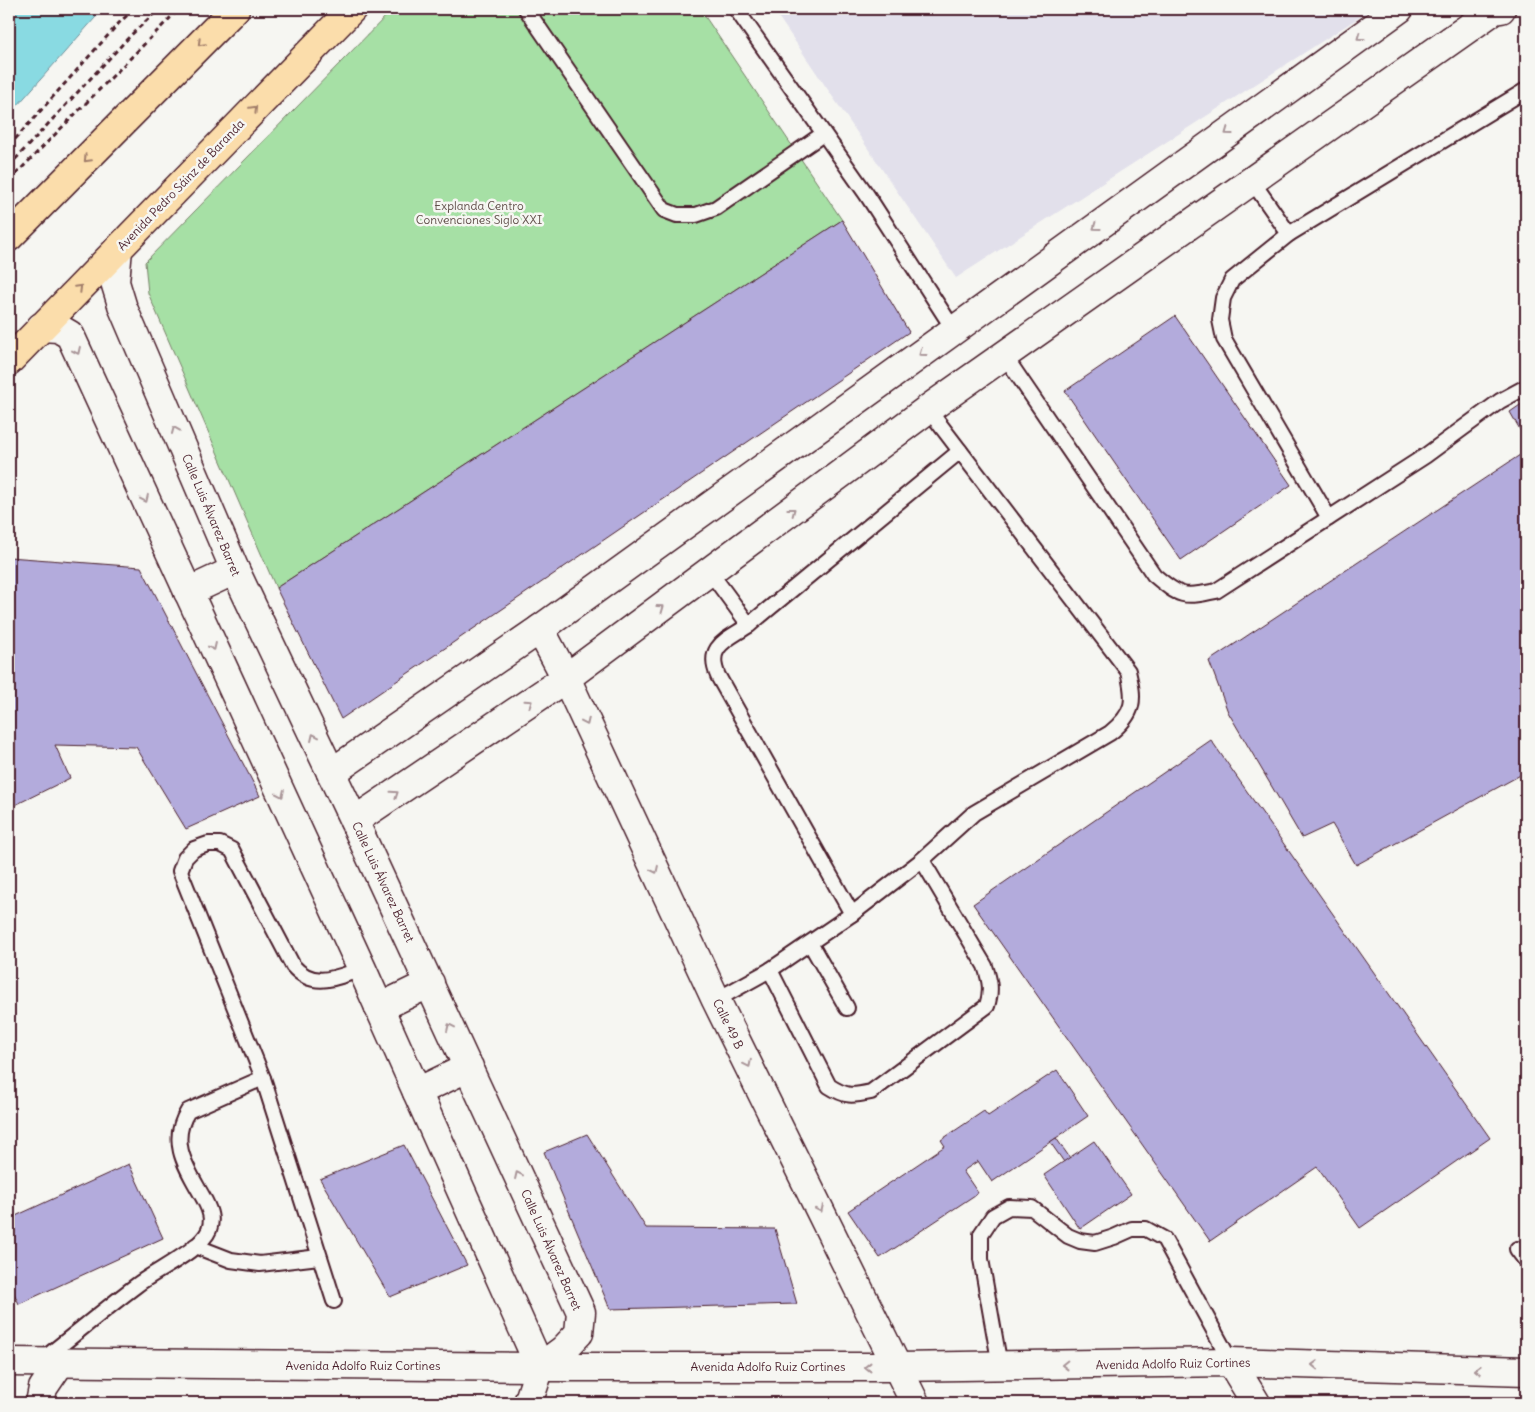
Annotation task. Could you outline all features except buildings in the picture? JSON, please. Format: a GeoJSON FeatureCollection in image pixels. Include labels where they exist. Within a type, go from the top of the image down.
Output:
{"type":"FeatureCollection","features":[{"type":"Feature","properties":{"kind":"main road"},"geometry":{"type":"LineString","coordinates":[[9,237],[235,9]]}},
{"type":"Feature","properties":{"kind":"main road","name":"Avenida Pedro Sáinz de Baranda"},"geometry":{"type":"LineString","coordinates":[[9,361],[352,9]]}},
{"type":"Feature","properties":{"kind":"main road"},"geometry":{"type":"LineString","coordinates":[[331,773],[540,629],[1399,9]]}},
{"type":"Feature","properties":{"kind":"main road"},"geometry":{"type":"LineString","coordinates":[[354,821],[566,678],[928,409],[1494,10],[1501,9]]}},
{"type":"Feature","properties":{"kind":"main road","name":"Calle Luis Álvarez Barret"},"geometry":{"type":"LineString","coordinates":[[118,249],[115,282],[123,308],[234,570],[430,983],[581,1312],[579,1333],[564,1350],[540,1367]]}},
{"type":"Feature","properties":{"kind":"main road"},"geometry":{"type":"LineString","coordinates":[[41,327],[58,328],[70,335],[362,969],[540,1367],[528,1403]]}},
{"type":"Feature","properties":{"kind":"main road"},"geometry":{"type":"LineString","coordinates":[[188,592],[234,570]]}},
{"type":"Feature","properties":{"kind":"main road","name":"Calle 49 B"},"geometry":{"type":"LineString","coordinates":[[540,629],[566,678],[716,1000],[898,1367],[914,1403]]}},
{"type":"Feature","properties":{"kind":"main road"},"geometry":{"type":"LineString","coordinates":[[379,1008],[430,983]]}},
{"type":"Feature","properties":{"kind":"main road"},"geometry":{"type":"LineString","coordinates":[[417,1092],[469,1067]]}},
{"type":"Feature","properties":{"kind":"main road","name":"Avenida Adolfo Ruiz Cortines"},"geometry":{"type":"LineString","coordinates":[[9,1362],[540,1367],[898,1367],[1231,1362],[1526,1371]]}},
{"type":"Feature","properties":{"kind":"main road"},"geometry":{"type":"LineString","coordinates":[[1231,1362],[1256,1403]]}},
{"type":"Feature","properties":{"kind":"main road"},"geometry":{"type":"LineString","coordinates":[[40,1403],[50,1363]]}},
{"type":"Feature","properties":{"kind":"lane"},"geometry":{"type":"LineString","coordinates":[[526,9],[664,210],[677,215],[696,215],[716,208],[823,134]]}},
{"type":"Feature","properties":{"kind":"lane"},"geometry":{"type":"LineString","coordinates":[[736,9],[867,195],[954,330]]}},
{"type":"Feature","properties":{"kind":"lane"},"geometry":{"type":"LineString","coordinates":[[1329,518],[1224,339],[1220,320],[1223,298],[1232,280],[1289,234],[1526,90]]}},
{"type":"Feature","properties":{"kind":"lane"},"geometry":{"type":"LineString","coordinates":[[1252,181],[1289,234]]}},
{"type":"Feature","properties":{"kind":"lane"},"geometry":{"type":"LineString","coordinates":[[1004,355],[1154,575],[1174,591],[1193,596],[1216,591],[1425,456],[1500,401],[1526,387]]}},
{"type":"Feature","properties":{"kind":"lane"},"geometry":{"type":"LineString","coordinates":[[716,1000],[770,970],[852,914],[922,860],[974,813],[1110,733],[1123,722],[1130,712],[1133,692],[1128,671],[928,409]]}},
{"type":"Feature","properties":{"kind":"lane"},"geometry":{"type":"LineString","coordinates":[[852,914],[714,666],[713,656],[716,648],[748,625],[960,451]]}},
{"type":"Feature","properties":{"kind":"lane"},"geometry":{"type":"LineString","coordinates":[[710,572],[748,625]]}},
{"type":"Feature","properties":{"kind":"lane"},"geometry":{"type":"LineString","coordinates":[[334,1301],[263,1078],[180,871],[185,858],[194,849],[208,844],[220,844],[232,850],[293,966],[300,974],[312,979],[328,980],[362,969]]}},
{"type":"Feature","properties":{"kind":"lane"},"geometry":{"type":"LineString","coordinates":[[770,970],[829,1086],[839,1093],[854,1096],[871,1092],[987,1006],[991,994],[990,979],[985,966],[922,860]]}},
{"type":"Feature","properties":{"kind":"lane"},"geometry":{"type":"LineString","coordinates":[[810,942],[848,1008]]}},
{"type":"Feature","properties":{"kind":"lane"},"geometry":{"type":"LineString","coordinates":[[50,1363],[138,1284],[195,1246],[209,1230],[212,1215],[180,1152],[178,1138],[181,1122],[188,1111],[263,1078]]}},
{"type":"Feature","properties":{"kind":"lane"},"geometry":{"type":"LineString","coordinates":[[1000,1366],[981,1259],[981,1234],[993,1216],[1009,1207],[1032,1208],[1068,1236],[1080,1241],[1095,1243],[1132,1229],[1146,1229],[1164,1239],[1231,1362]]}},
{"type":"Feature","properties":{"kind":"lane"},"geometry":{"type":"LineString","coordinates":[[195,1246],[231,1260],[260,1264],[319,1257]]}},
{"type":"Feature","properties":{"kind":"lane"},"geometry":{"type":"LineString","coordinates":[[1517,1249],[1526,1261]]}},
{"type":"Feature","properties":{"kind":"path"},"geometry":{"type":"LineString","coordinates":[[9,146],[119,23],[134,9]]}},
{"type":"Feature","properties":{"kind":"path"},"geometry":{"type":"LineString","coordinates":[[9,166],[131,35],[159,9]]}},
{"type":"Feature","properties":{"kind":"path"},"geometry":{"type":"LineString","coordinates":[[9,181],[179,9]]}},
{"type":"Feature","properties":{"kind":"shaded area"},"geometry":{"type":"Polygon","coordinates":[[[773,9],[1372,9],[956,278],[773,9]]]}},
{"type":"Feature","properties":{"kind":"green space","name":"Explanda Centro Convenciones Siglo XXI"},"geometry":{"type":"Polygon","coordinates":[[[393,9],[700,9],[842,220],[276,588],[148,293],[145,262],[393,9]]]}},
{"type":"Feature","properties":{"kind":"water"},"geometry":{"type":"Polygon","coordinates":[[[9,9],[103,9],[9,115],[9,9]]]}}]}
